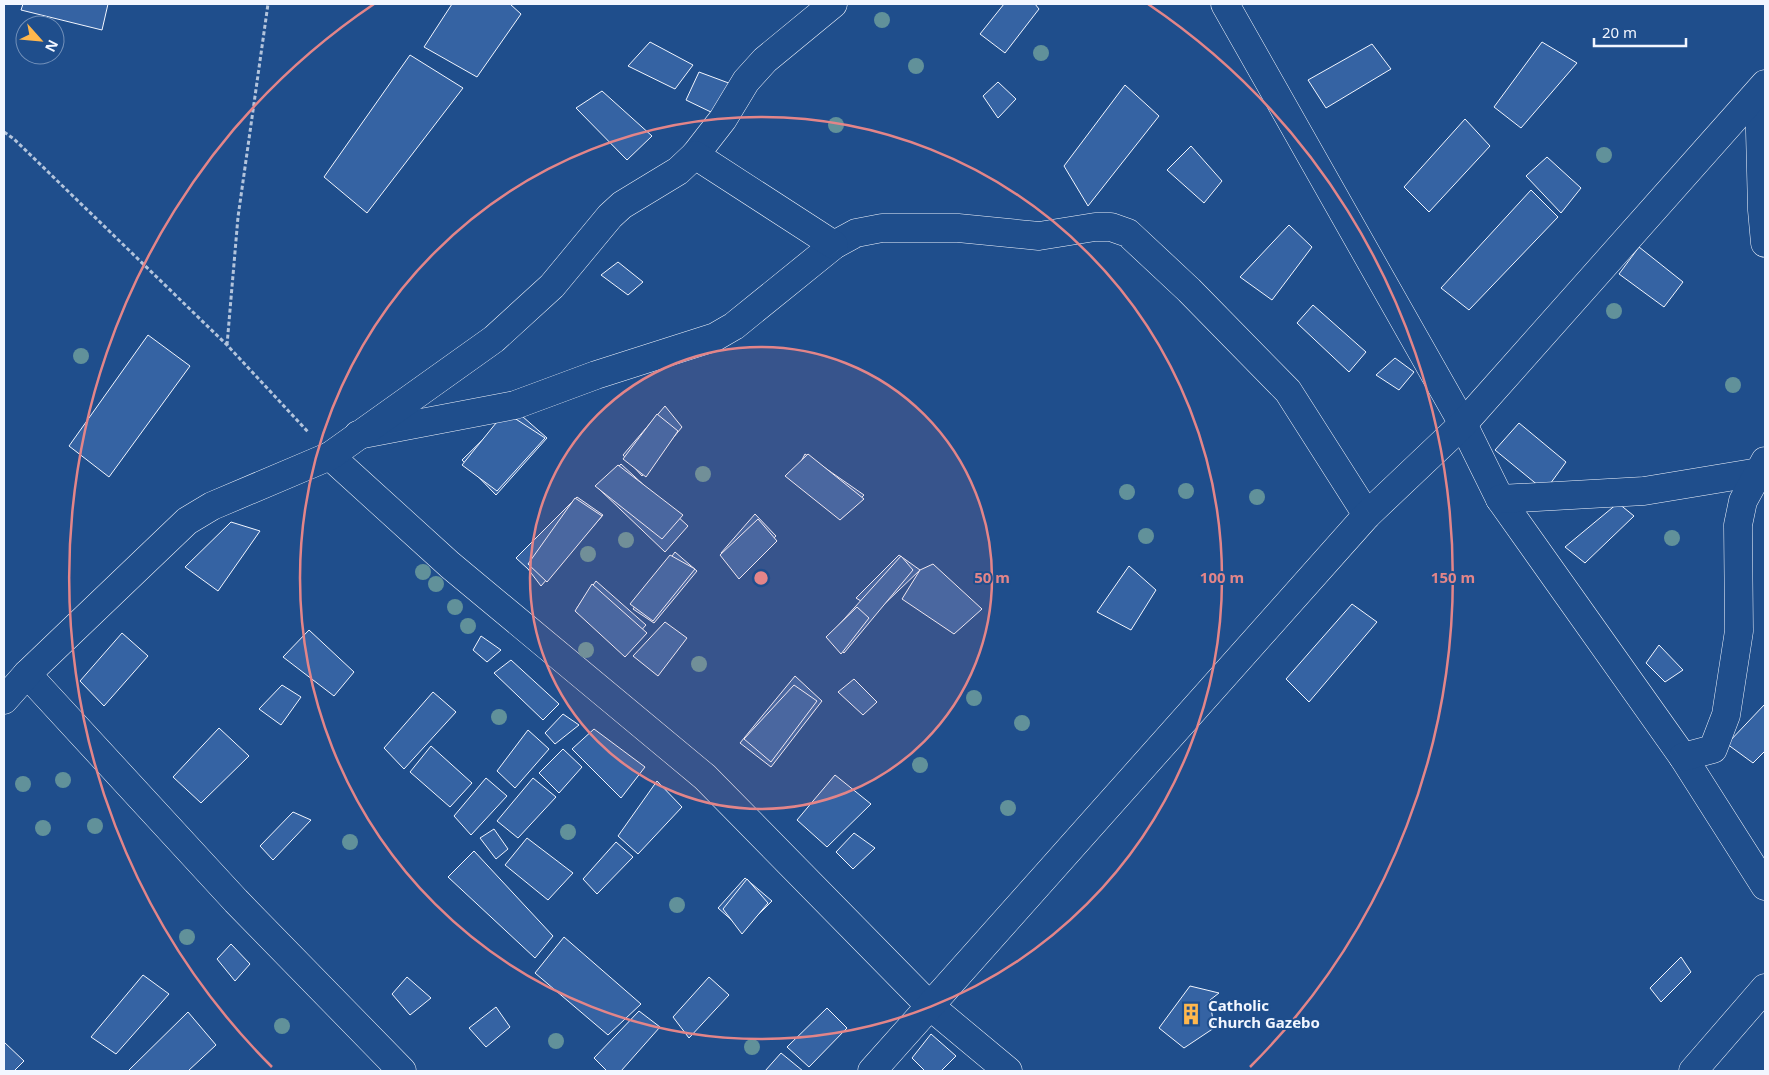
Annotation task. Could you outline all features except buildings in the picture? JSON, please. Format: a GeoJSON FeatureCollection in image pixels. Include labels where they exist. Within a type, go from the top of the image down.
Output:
{"type":"FeatureCollection","features":[{"type":"Feature","properties":{"kind":"street"},"geometry":{"type":"LineString","coordinates":[[4,700],[27,674],[187,521],[212,506],[330,456],[494,339],[552,286],[610,216],[622,205],[678,171],[695,155],[723,119],[746,81],[765,60],[833,4]]}},
{"type":"Feature","properties":{"kind":"street"},"geometry":{"type":"LineString","coordinates":[[1230,8],[1463,424],[1500,499],[1683,757],[1765,886]]}},
{"type":"Feature","properties":{"kind":"street"},"geometry":{"type":"LineString","coordinates":[[872,1071],[1367,514],[1463,424],[1762,88]]}},
{"type":"Feature","properties":{"kind":"street"},"geometry":{"type":"LineString","coordinates":[[1762,88],[1762,210],[1765,243]]}},
{"type":"Feature","properties":{"kind":"street"},"geometry":{"type":"LineString","coordinates":[[695,155],[834,245]]}},
{"type":"Feature","properties":{"kind":"street"},"geometry":{"type":"LineString","coordinates":[[358,435],[515,405],[596,375],[715,337],[734,326],[834,245],[856,233],[882,228],[958,228],[1039,236],[1094,227],[1111,227],[1128,232],[1189,290],[1288,390],[1367,514]]}},
{"type":"Feature","properties":{"kind":"street"},"geometry":{"type":"LineString","coordinates":[[330,456],[450,565],[705,778],[930,1006],[1008,1071]]}},
{"type":"Feature","properties":{"kind":"street"},"geometry":{"type":"LineString","coordinates":[[1500,499],[1644,491],[1763,469]]}},
{"type":"Feature","properties":{"kind":"street"},"geometry":{"type":"LineString","coordinates":[[1683,757],[1713,749],[1726,715],[1739,631],[1738,525],[1743,501],[1763,469]]}},
{"type":"Feature","properties":{"kind":"street"},"geometry":{"type":"LineString","coordinates":[[27,674],[236,901],[402,1071]]}},
{"type":"Feature","properties":{"kind":"street"},"geometry":{"type":"LineString","coordinates":[[1693,1071],[1765,988]]}},
{"type":"Feature","properties":{"kind":"path"},"geometry":{"type":"LineString","coordinates":[[227,345],[238,217],[268,4]]}},
{"type":"Feature","properties":{"kind":"path"},"geometry":{"type":"LineString","coordinates":[[4,132],[14,139],[227,345],[330,456]]}},
{"type":"Feature","properties":{"kind":"place","name":"Catholic Church Gazebo"},"geometry":{"type":"Point","coordinates":[1191,1014]}}]}
